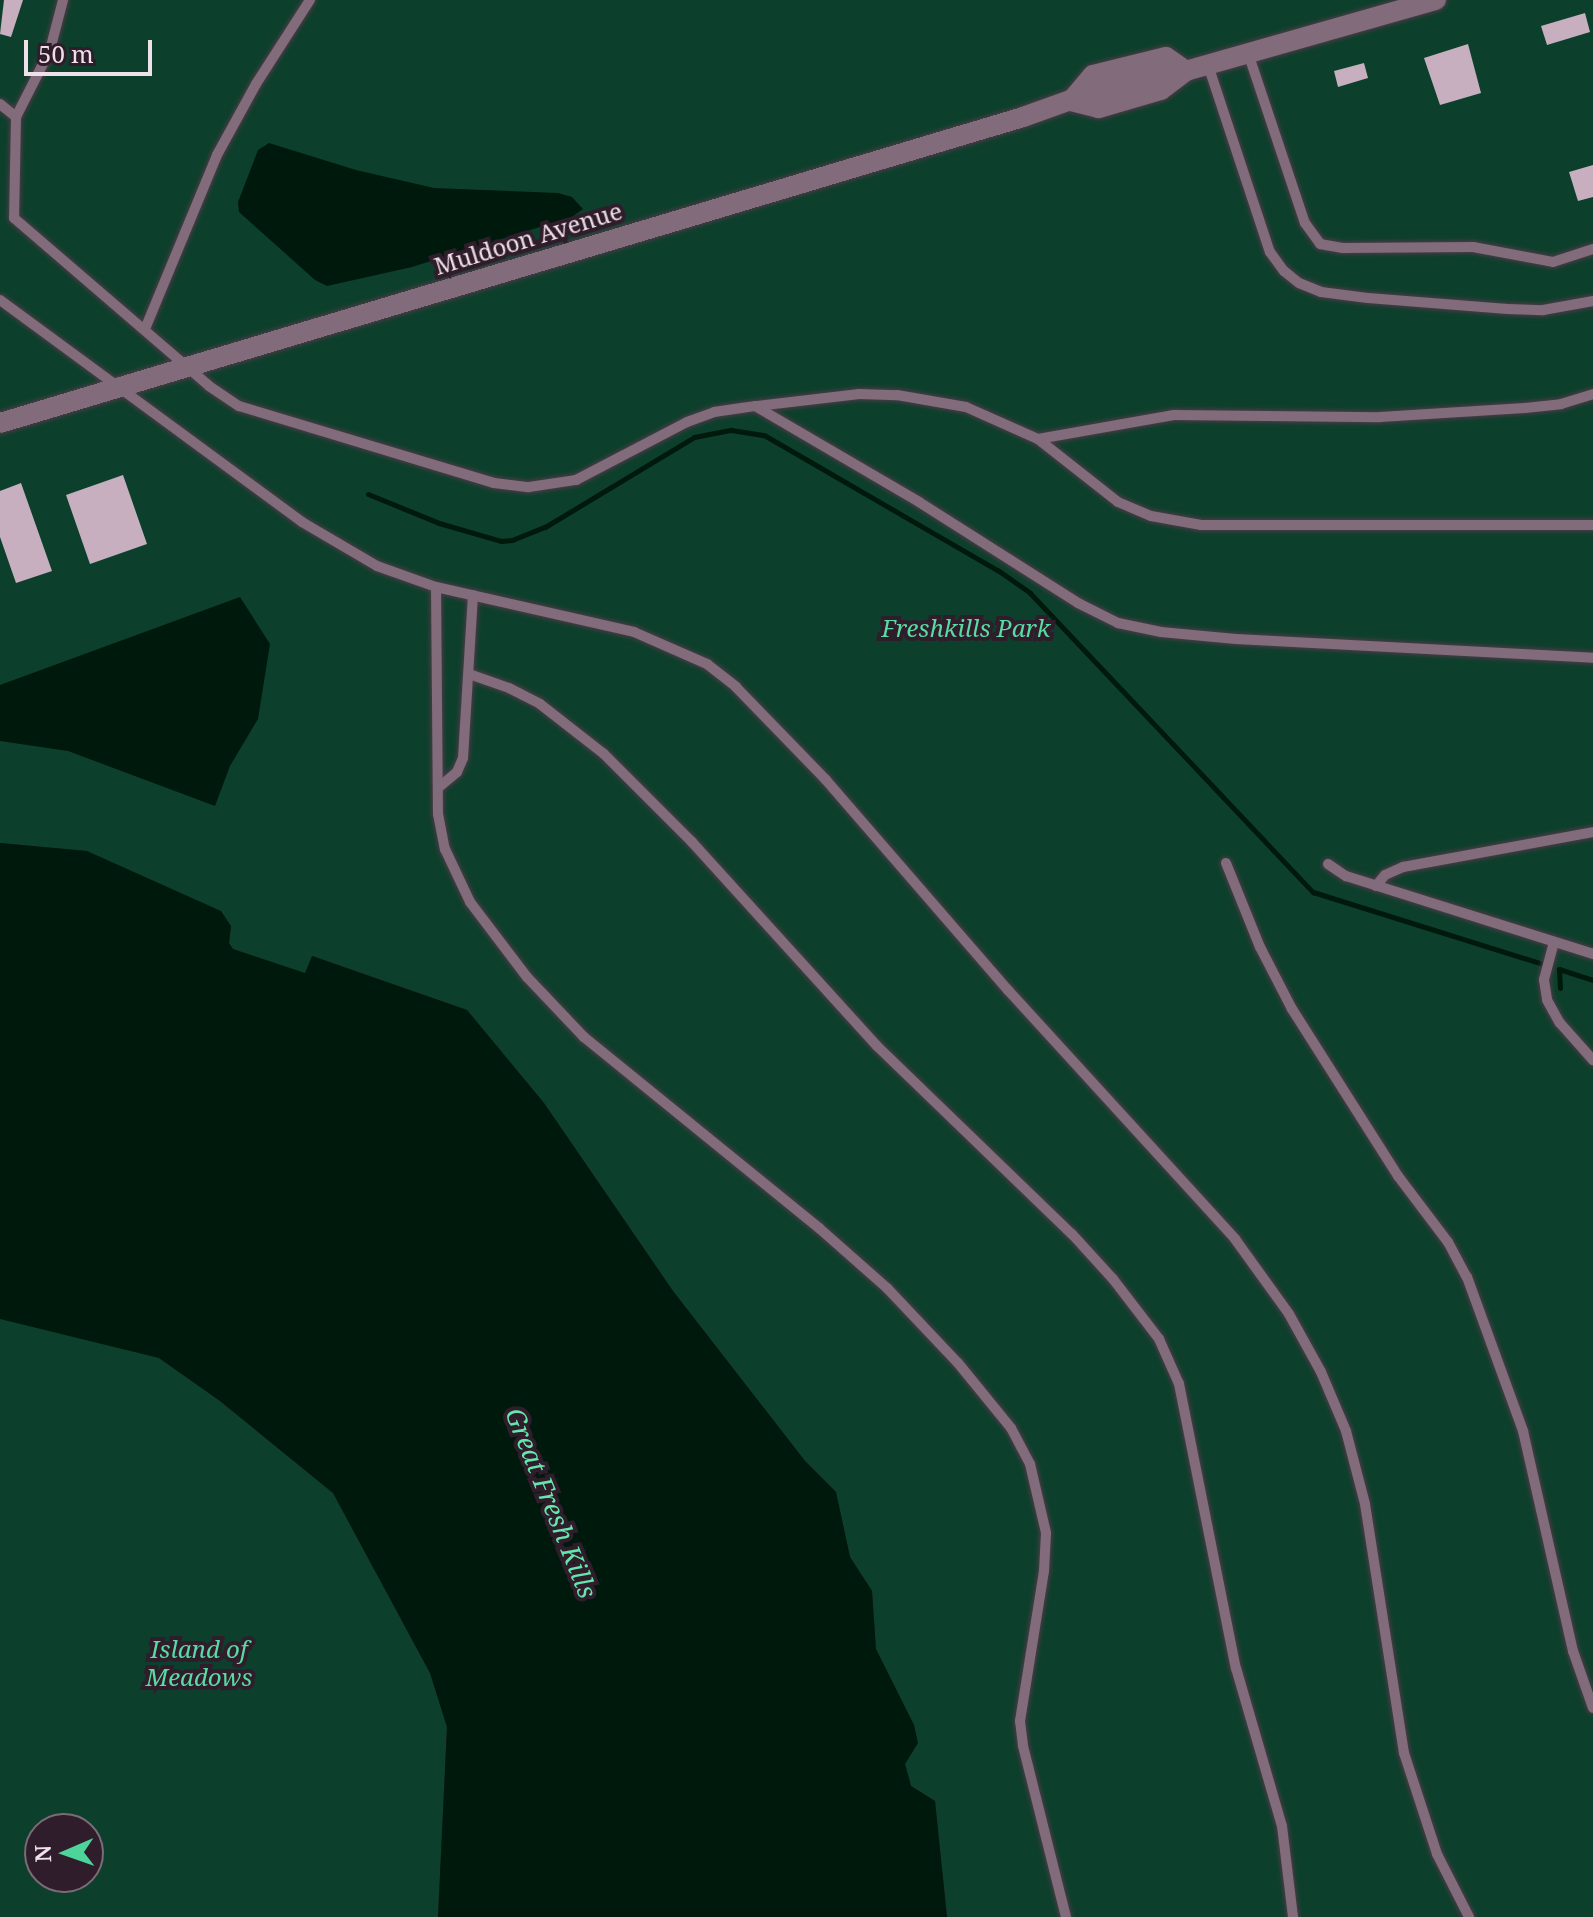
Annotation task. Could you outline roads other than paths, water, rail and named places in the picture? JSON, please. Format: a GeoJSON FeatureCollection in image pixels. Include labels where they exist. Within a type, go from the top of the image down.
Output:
{"type":"FeatureCollection","features":[{"type":"Feature","properties":{"kind":"street","name":"Muldoon Avenue"},"geometry":{"type":"LineString","coordinates":[[2,421],[1071,101],[1101,89],[1186,71],[1436,0]]}},
{"type":"Feature","properties":{"kind":"lane"},"geometry":{"type":"LineString","coordinates":[[73,0],[63,4],[42,69],[16,117],[14,218],[224,398],[239,406],[494,483],[529,487],[576,480],[687,422],[714,412],[859,394],[897,395],[966,407],[1038,439],[1118,502],[1151,516],[1201,525],[1593,525]]}},
{"type":"Feature","properties":{"kind":"lane"},"geometry":{"type":"LineString","coordinates":[[145,329],[217,155],[256,84],[310,0]]}},
{"type":"Feature","properties":{"kind":"lane"},"geometry":{"type":"LineString","coordinates":[[1248,53],[1305,223],[1320,244],[1343,248],[1473,247],[1553,262],[1593,249]]}},
{"type":"Feature","properties":{"kind":"lane"},"geometry":{"type":"LineString","coordinates":[[1208,65],[1270,252],[1284,271],[1299,283],[1321,292],[1368,298],[1508,309],[1543,310],[1593,301]]}},
{"type":"Feature","properties":{"kind":"lane"},"geometry":{"type":"LineString","coordinates":[[0,104],[16,117]]}},
{"type":"Feature","properties":{"kind":"lane"},"geometry":{"type":"LineString","coordinates":[[0,300],[302,522],[377,566],[436,587],[634,632],[707,664],[736,687],[826,780],[1008,990],[1235,1239],[1289,1314],[1321,1372],[1346,1431],[1365,1504],[1404,1753],[1437,1854],[1469,1917]]}},
{"type":"Feature","properties":{"kind":"lane"},"geometry":{"type":"LineString","coordinates":[[1038,439],[1174,415],[1380,417],[1525,408],[1561,404],[1593,394]]}},
{"type":"Feature","properties":{"kind":"lane"},"geometry":{"type":"LineString","coordinates":[[755,406],[931,509],[1078,603],[1118,623],[1161,632],[1236,639],[1593,658]]}},
{"type":"Feature","properties":{"kind":"lane"},"geometry":{"type":"LineString","coordinates":[[436,587],[438,788],[445,849],[456,877],[527,977],[584,1037],[819,1228],[887,1288],[958,1363],[1011,1428],[1030,1464],[1046,1533],[1044,1571],[1022,1702],[1023,1746],[1066,1917]]}},
{"type":"Feature","properties":{"kind":"lane"},"geometry":{"type":"LineString","coordinates":[[438,788],[451,780],[463,758],[473,595]]}},
{"type":"Feature","properties":{"kind":"lane"},"geometry":{"type":"LineString","coordinates":[[469,674],[492,680],[540,704],[604,754],[692,842],[877,1046],[1072,1234],[1113,1279],[1159,1339],[1179,1384],[1236,1668],[1282,1826],[1293,1917]]}},
{"type":"Feature","properties":{"kind":"lane"},"geometry":{"type":"LineString","coordinates":[[1376,886],[1385,875],[1403,867],[1593,832]]}},
{"type":"Feature","properties":{"kind":"lane"},"geometry":{"type":"LineString","coordinates":[[1226,863],[1260,947],[1292,1009],[1398,1176],[1448,1242],[1467,1277],[1523,1431],[1573,1651],[1593,1708]]}},
{"type":"Feature","properties":{"kind":"lane"},"geometry":{"type":"LineString","coordinates":[[1328,864],[1346,876],[1593,954]]}},
{"type":"Feature","properties":{"kind":"lane"},"geometry":{"type":"LineString","coordinates":[[1554,942],[1544,980],[1547,1000],[1560,1023],[1593,1060]]}},
{"type":"Feature","properties":{"kind":"water"},"geometry":{"type":"Polygon","coordinates":[[[269,143],[356,170],[434,188],[558,193],[572,197],[583,209],[572,217],[412,267],[327,286],[315,280],[239,212],[238,202],[258,150],[269,143]]]}},
{"type":"Feature","properties":{"kind":"water"},"geometry":{"type":"Polygon","coordinates":[[[240,597],[270,644],[258,719],[230,766],[215,806],[68,751],[0,741],[0,685],[240,597]]]}},
{"type":"Feature","properties":{"kind":"water","name":"Great Fresh Kills"},"geometry":{"type":"Polygon","coordinates":[[[0,843],[87,851],[221,911],[231,926],[229,943],[233,949],[305,973],[312,956],[467,1010],[544,1103],[673,1291],[805,1461],[836,1492],[850,1557],[872,1591],[876,1649],[914,1725],[918,1743],[905,1764],[911,1786],[935,1801],[947,1917],[438,1917],[447,1727],[430,1673],[333,1493],[220,1401],[159,1358],[0,1319],[0,843]]]}},
{"type":"Feature","properties":{"kind":"waterway"},"geometry":{"type":"LineString","coordinates":[[368,494],[439,523],[501,541],[512,540],[545,527],[694,437],[731,430],[764,435],[999,571],[1030,593],[1313,892],[1540,963]]}},
{"type":"Feature","properties":{"kind":"waterway"},"geometry":{"type":"LineString","coordinates":[[1560,988],[1559,969],[1593,980]]}},
{"type":"Feature","properties":{"kind":"park label","name":"Freshkills Park"},"geometry":{"type":"Point","coordinates":[966,628]}},
{"type":"Feature","properties":{"kind":"park label","name":"Island of Meadows"},"geometry":{"type":"Point","coordinates":[199,1663]}}]}
